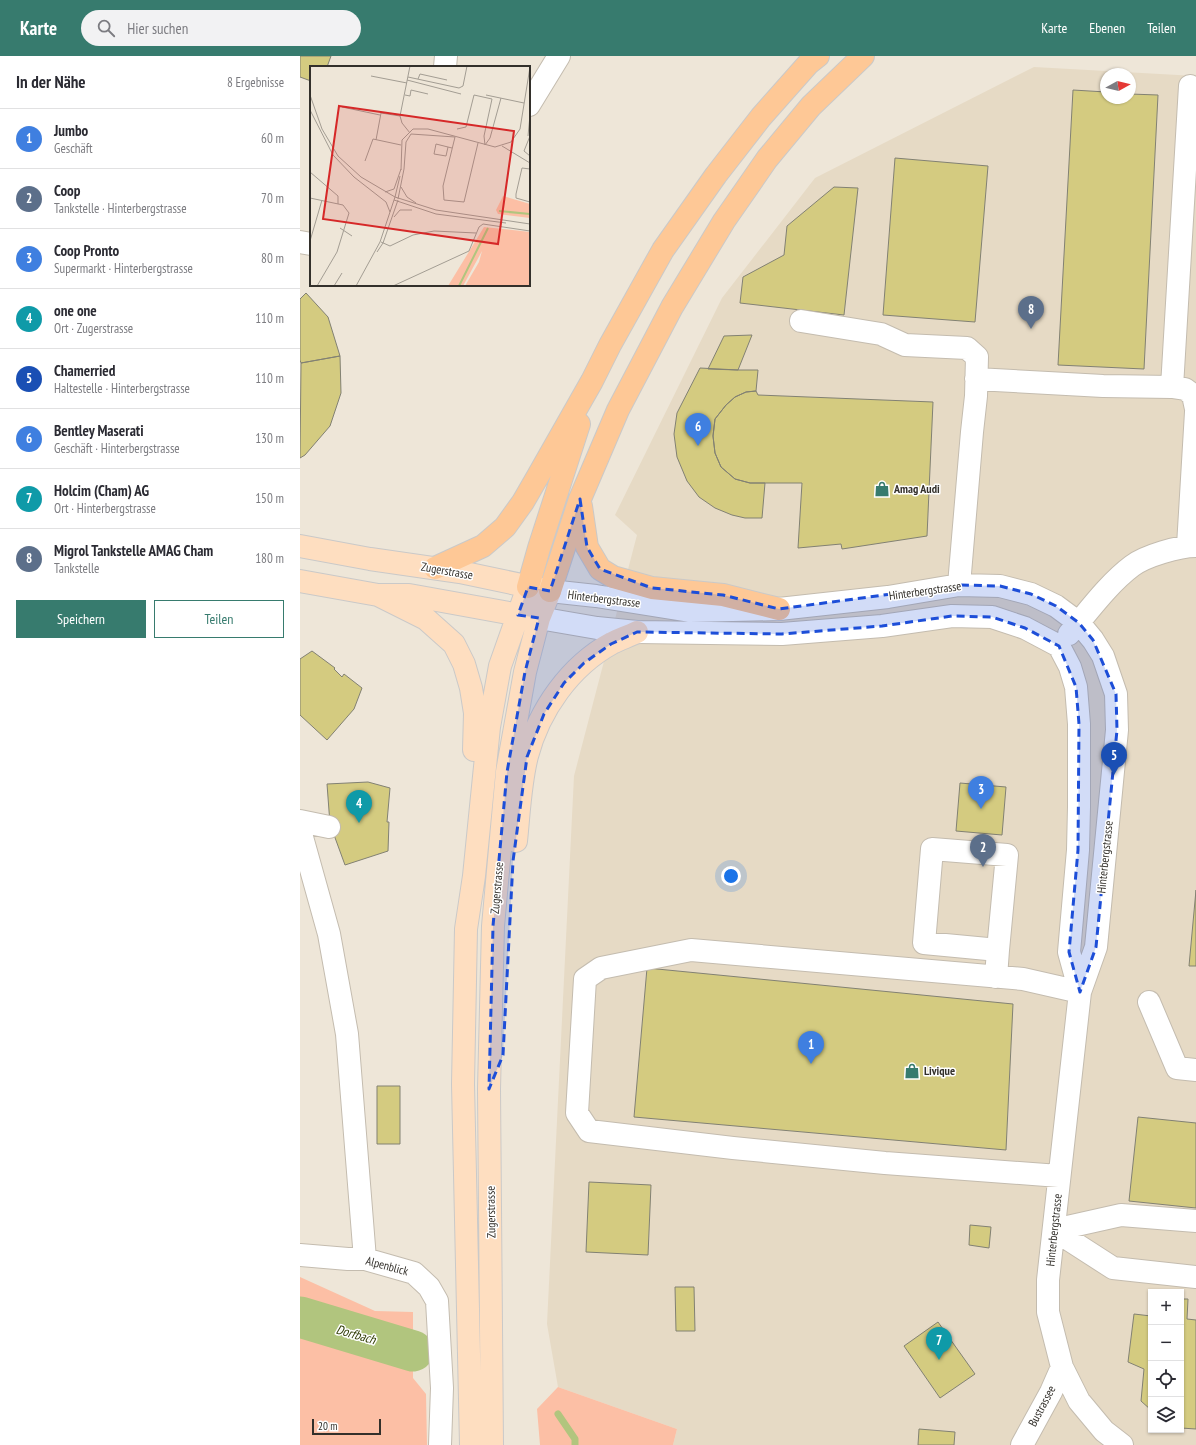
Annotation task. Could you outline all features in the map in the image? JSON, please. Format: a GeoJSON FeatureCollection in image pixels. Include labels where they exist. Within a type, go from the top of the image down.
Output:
{"type":"FeatureCollection","features":[{"type":"Feature","properties":{"kind":"highway"},"geometry":{"type":"LineString","coordinates":[[434,568],[483,546],[505,527],[527,495],[592,381],[610,345],[663,250],[716,175],[761,117],[808,64],[818,56]]}},
{"type":"Feature","properties":{"kind":"highway"},"geometry":{"type":"LineString","coordinates":[[550,591],[580,499],[618,410],[672,307],[724,221],[767,159],[806,112],[863,56]]}},
{"type":"Feature","properties":{"kind":"highway"},"geometry":{"type":"LineString","coordinates":[[528,587],[592,381]]}},
{"type":"Feature","properties":{"kind":"highway"},"geometry":{"type":"LineString","coordinates":[[580,499],[587,547],[600,569],[613,577],[652,588],[723,595],[778,609]]}},
{"type":"Feature","properties":{"kind":"main road","name":"Zugerstrasse"},"geometry":{"type":"LineString","coordinates":[[300,546],[370,559],[460,572],[550,591],[539,618],[525,672],[507,772],[493,926],[489,1089],[492,1445]]}},
{"type":"Feature","properties":{"kind":"main road"},"geometry":{"type":"LineString","coordinates":[[300,581],[378,596],[408,595],[539,618]]}},
{"type":"Feature","properties":{"kind":"main road","name":"Zugerstrasse"},"geometry":{"type":"LineString","coordinates":[[470,1445],[463,1084],[466,929],[474,876],[489,727],[500,666],[528,587]]}},
{"type":"Feature","properties":{"kind":"main road"},"geometry":{"type":"LineString","coordinates":[[378,596],[426,619],[454,644],[464,664],[471,688],[475,721],[464,861],[466,929]]}},
{"type":"Feature","properties":{"kind":"main road"},"geometry":{"type":"LineString","coordinates":[[489,1089],[503,1055],[506,959],[513,860],[526,764],[533,738],[544,714],[558,691],[584,663],[611,644],[637,632]]}},
{"type":"Feature","properties":{"kind":"street"},"geometry":{"type":"LineString","coordinates":[[445,66],[446,56]]}},
{"type":"Feature","properties":{"kind":"street"},"geometry":{"type":"LineString","coordinates":[[530,104],[559,56]]}},
{"type":"Feature","properties":{"kind":"street"},"geometry":{"type":"LineString","coordinates":[[1172,387],[1190,86]]}},
{"type":"Feature","properties":{"kind":"street"},"geometry":{"type":"LineString","coordinates":[[300,242],[310,244]]}},
{"type":"Feature","properties":{"kind":"street"},"geometry":{"type":"LineString","coordinates":[[802,321],[881,334],[905,345],[967,348],[977,357],[976,396],[959,585]]}},
{"type":"Feature","properties":{"kind":"street"},"geometry":{"type":"LineString","coordinates":[[539,618],[597,628],[637,632],[782,634],[882,626],[952,616],[992,617],[1025,628],[1059,646],[1116,580],[1133,565],[1157,554],[1192,546],[1196,410],[1193,395],[1185,390],[1172,387],[1103,386],[976,380]]}},
{"type":"Feature","properties":{"kind":"street","name":"Hinterbergstrasse"},"geometry":{"type":"LineString","coordinates":[[550,591],[596,596],[690,611],[778,609],[888,596],[959,585],[1000,586],[1031,594],[1056,606],[1079,623],[1093,640],[1103,656],[1112,679],[1116,694],[1117,730],[1096,947],[1080,992],[1048,1280],[1048,1312],[1056,1349],[1062,1367],[1079,1401],[1104,1431],[1122,1445]]}},
{"type":"Feature","properties":{"kind":"street","name":"Hinterbergstrasse"},"geometry":{"type":"LineString","coordinates":[[1059,646],[1070,667],[1076,687],[1080,724],[1080,807],[1078,850],[1069,952],[1080,992]]}},
{"type":"Feature","properties":{"kind":"street"},"geometry":{"type":"LineString","coordinates":[[300,821],[329,827]]}},
{"type":"Feature","properties":{"kind":"street"},"geometry":{"type":"LineString","coordinates":[[300,830],[329,934],[347,1034],[365,1259]]}},
{"type":"Feature","properties":{"kind":"street"},"geometry":{"type":"LineString","coordinates":[[996,977],[1007,855],[932,849],[924,943],[998,950]]}},
{"type":"Feature","properties":{"kind":"street"},"geometry":{"type":"LineString","coordinates":[[1059,1176],[870,1161],[733,1148],[590,1131],[577,1113],[585,979],[601,968],[691,950],[1023,979],[1080,992]]}},
{"type":"Feature","properties":{"kind":"street"},"geometry":{"type":"LineString","coordinates":[[1149,1002],[1177,1068],[1196,1070]]}},
{"type":"Feature","properties":{"kind":"street"},"geometry":{"type":"LineString","coordinates":[[1054,1230],[1120,1215],[1196,1221]]}},
{"type":"Feature","properties":{"kind":"street"},"geometry":{"type":"LineString","coordinates":[[1054,1230],[1113,1268],[1196,1278]]}},
{"type":"Feature","properties":{"kind":"street","name":"Alpenblick"},"geometry":{"type":"LineString","coordinates":[[300,1255],[365,1259],[414,1273],[429,1287],[437,1301],[442,1388],[440,1445]]}},
{"type":"Feature","properties":{"kind":"street","name":"Bustrassee"},"geometry":{"type":"LineString","coordinates":[[1022,1445],[1051,1392],[1062,1367]]}},
{"type":"Feature","properties":{"kind":"highlighted area"},"geometry":{"type":"Polygon","coordinates":[[[580,499],[587,547],[600,569],[652,588],[723,595],[779,609],[959,585],[1000,586],[1031,594],[1056,606],[1079,623],[1093,640],[1116,694],[1117,730],[1096,947],[1080,992],[1069,952],[1078,850],[1079,724],[1076,687],[1059,646],[1025,628],[992,617],[952,616],[882,626],[782,634],[637,632],[611,644],[584,663],[564,683],[544,714],[527,757],[513,861],[503,1055],[489,1089],[493,926],[507,772],[525,672],[539,618],[518,615],[528,587],[550,591],[580,499]]]}},
{"type":"Feature","properties":{"kind":"shaded area"},"geometry":{"type":"Polygon","coordinates":[[[1034,67],[1100,71],[1100,104],[1136,104],[1136,73],[1196,76],[1196,1445],[673,1445],[677,1429],[558,1387],[547,1324],[574,776],[637,535],[615,515],[722,298],[815,178],[1034,67]]]}},
{"type":"Feature","properties":{"kind":"shaded area"},"geometry":{"type":"Polygon","coordinates":[[[300,1277],[375,1311],[413,1312],[413,1378],[426,1394],[427,1445],[300,1445],[300,1277]]]}},
{"type":"Feature","properties":{"kind":"shaded area"},"geometry":{"type":"Polygon","coordinates":[[[558,1387],[677,1429],[673,1445],[540,1445],[537,1409],[558,1387]]]}},
{"type":"Feature","properties":{"kind":"building"},"geometry":{"type":"Polygon","coordinates":[[[300,56],[331,56],[327,66],[310,66],[310,81],[300,77],[300,56]]]}},
{"type":"Feature","properties":{"kind":"building"},"geometry":{"type":"Polygon","coordinates":[[[1073,90],[1100,92],[1100,104],[1136,104],[1136,94],[1158,95],[1144,369],[1058,365],[1073,90]]]}},
{"type":"Feature","properties":{"kind":"building"},"geometry":{"type":"Polygon","coordinates":[[[895,158],[988,166],[975,322],[883,315],[895,158]]]}},
{"type":"Feature","properties":{"kind":"building"},"geometry":{"type":"Polygon","coordinates":[[[834,187],[858,188],[844,315],[740,303],[743,277],[784,255],[787,226],[834,187]]]}},
{"type":"Feature","properties":{"kind":"building"},"geometry":{"type":"Polygon","coordinates":[[[306,293],[328,317],[340,356],[301,363],[300,299],[306,293]]]}},
{"type":"Feature","properties":{"kind":"building"},"geometry":{"type":"Polygon","coordinates":[[[752,335],[738,370],[708,369],[724,336],[752,335]]]}},
{"type":"Feature","properties":{"kind":"building"},"geometry":{"type":"Polygon","coordinates":[[[340,356],[341,393],[330,426],[305,455],[300,458],[301,363],[340,356]]]}},
{"type":"Feature","properties":{"kind":"building"},"geometry":{"type":"Polygon","coordinates":[[[700,368],[758,370],[756,391],[746,392],[735,397],[726,405],[715,419],[713,436],[715,453],[721,467],[735,479],[750,483],[765,483],[762,518],[745,518],[732,515],[715,508],[699,497],[687,481],[677,457],[674,434],[677,413],[700,368]]]}},
{"type":"Feature","properties":{"kind":"building"},"geometry":{"type":"Polygon","coordinates":[[[756,391],[758,395],[933,402],[927,536],[842,549],[841,544],[798,548],[802,483],[750,483],[735,479],[721,467],[715,453],[713,436],[715,419],[726,405],[735,397],[746,392],[756,391]]]}},
{"type":"Feature","properties":{"kind":"building"},"geometry":{"type":"Polygon","coordinates":[[[312,651],[335,668],[334,669],[342,677],[344,674],[362,688],[354,709],[327,740],[300,715],[300,659],[312,651]]]}},
{"type":"Feature","properties":{"kind":"building"},"geometry":{"type":"Polygon","coordinates":[[[368,782],[390,788],[387,822],[389,822],[388,851],[345,865],[330,824],[327,784],[368,782]]]}},
{"type":"Feature","properties":{"kind":"building"},"geometry":{"type":"Polygon","coordinates":[[[960,783],[1006,787],[1002,835],[956,831],[960,783]]]}},
{"type":"Feature","properties":{"kind":"building"},"geometry":{"type":"Polygon","coordinates":[[[1196,890],[1196,966],[1189,966],[1196,890]]]}},
{"type":"Feature","properties":{"kind":"building"},"geometry":{"type":"Polygon","coordinates":[[[647,968],[1013,1004],[1006,1150],[634,1117],[647,968]]]}},
{"type":"Feature","properties":{"kind":"building"},"geometry":{"type":"Polygon","coordinates":[[[377,1086],[400,1086],[400,1144],[377,1144],[377,1086]]]}},
{"type":"Feature","properties":{"kind":"building"},"geometry":{"type":"Polygon","coordinates":[[[1138,1117],[1196,1123],[1196,1208],[1129,1201],[1138,1117]]]}},
{"type":"Feature","properties":{"kind":"building"},"geometry":{"type":"Polygon","coordinates":[[[589,1182],[651,1185],[648,1255],[586,1252],[589,1182]]]}},
{"type":"Feature","properties":{"kind":"building"},"geometry":{"type":"Polygon","coordinates":[[[970,1225],[991,1227],[989,1248],[969,1245],[970,1225]]]}},
{"type":"Feature","properties":{"kind":"building"},"geometry":{"type":"Polygon","coordinates":[[[675,1287],[694,1287],[695,1331],[676,1331],[675,1287]]]}},
{"type":"Feature","properties":{"kind":"building"},"geometry":{"type":"Polygon","coordinates":[[[1184,1299],[1188,1299],[1187,1319],[1196,1320],[1196,1429],[1184,1428],[1184,1299]]]}},
{"type":"Feature","properties":{"kind":"building"},"geometry":{"type":"Polygon","coordinates":[[[1134,1314],[1148,1316],[1148,1407],[1141,1401],[1144,1369],[1128,1362],[1134,1314]]]}},
{"type":"Feature","properties":{"kind":"building"},"geometry":{"type":"Polygon","coordinates":[[[938,1322],[975,1374],[940,1398],[904,1346],[938,1322]]]}},
{"type":"Feature","properties":{"kind":"building"},"geometry":{"type":"Polygon","coordinates":[[[919,1429],[955,1432],[954,1445],[918,1445],[919,1429]]]}},
{"type":"Feature","properties":{"kind":"waterway","name":"Dorfbach"},"geometry":{"type":"LineString","coordinates":[[300,1317],[413,1351]]}},
{"type":"Feature","properties":{"kind":"waterway","name":"Dorfbach"},"geometry":{"type":"LineString","coordinates":[[558,1414],[575,1439],[575,1445]]}},
{"type":"Feature","properties":{"kind":"place","name":"Migrol Tankstelle AMAG Cham"},"geometry":{"type":"Point","coordinates":[1031,329]}},
{"type":"Feature","properties":{"kind":"place","name":"Bentley Maserati"},"geometry":{"type":"Point","coordinates":[698,446]}},
{"type":"Feature","properties":{"kind":"place","name":"Amag Audi"},"geometry":{"type":"Point","coordinates":[882,489]}},
{"type":"Feature","properties":{"kind":"place","name":"Chamerried"},"geometry":{"type":"Point","coordinates":[1114,775]}},
{"type":"Feature","properties":{"kind":"place","name":"Coop Pronto"},"geometry":{"type":"Point","coordinates":[981,809]}},
{"type":"Feature","properties":{"kind":"place","name":"one one"},"geometry":{"type":"Point","coordinates":[359,823]}},
{"type":"Feature","properties":{"kind":"place","name":"Coop"},"geometry":{"type":"Point","coordinates":[983,867]}},
{"type":"Feature","properties":{"kind":"place","name":"Jumbo"},"geometry":{"type":"Point","coordinates":[811,1064]}},
{"type":"Feature","properties":{"kind":"place","name":"Livique"},"geometry":{"type":"Point","coordinates":[912,1071]}},
{"type":"Feature","properties":{"kind":"place","name":"Holcim (Cham) AG"},"geometry":{"type":"Point","coordinates":[939,1360]}}]}
